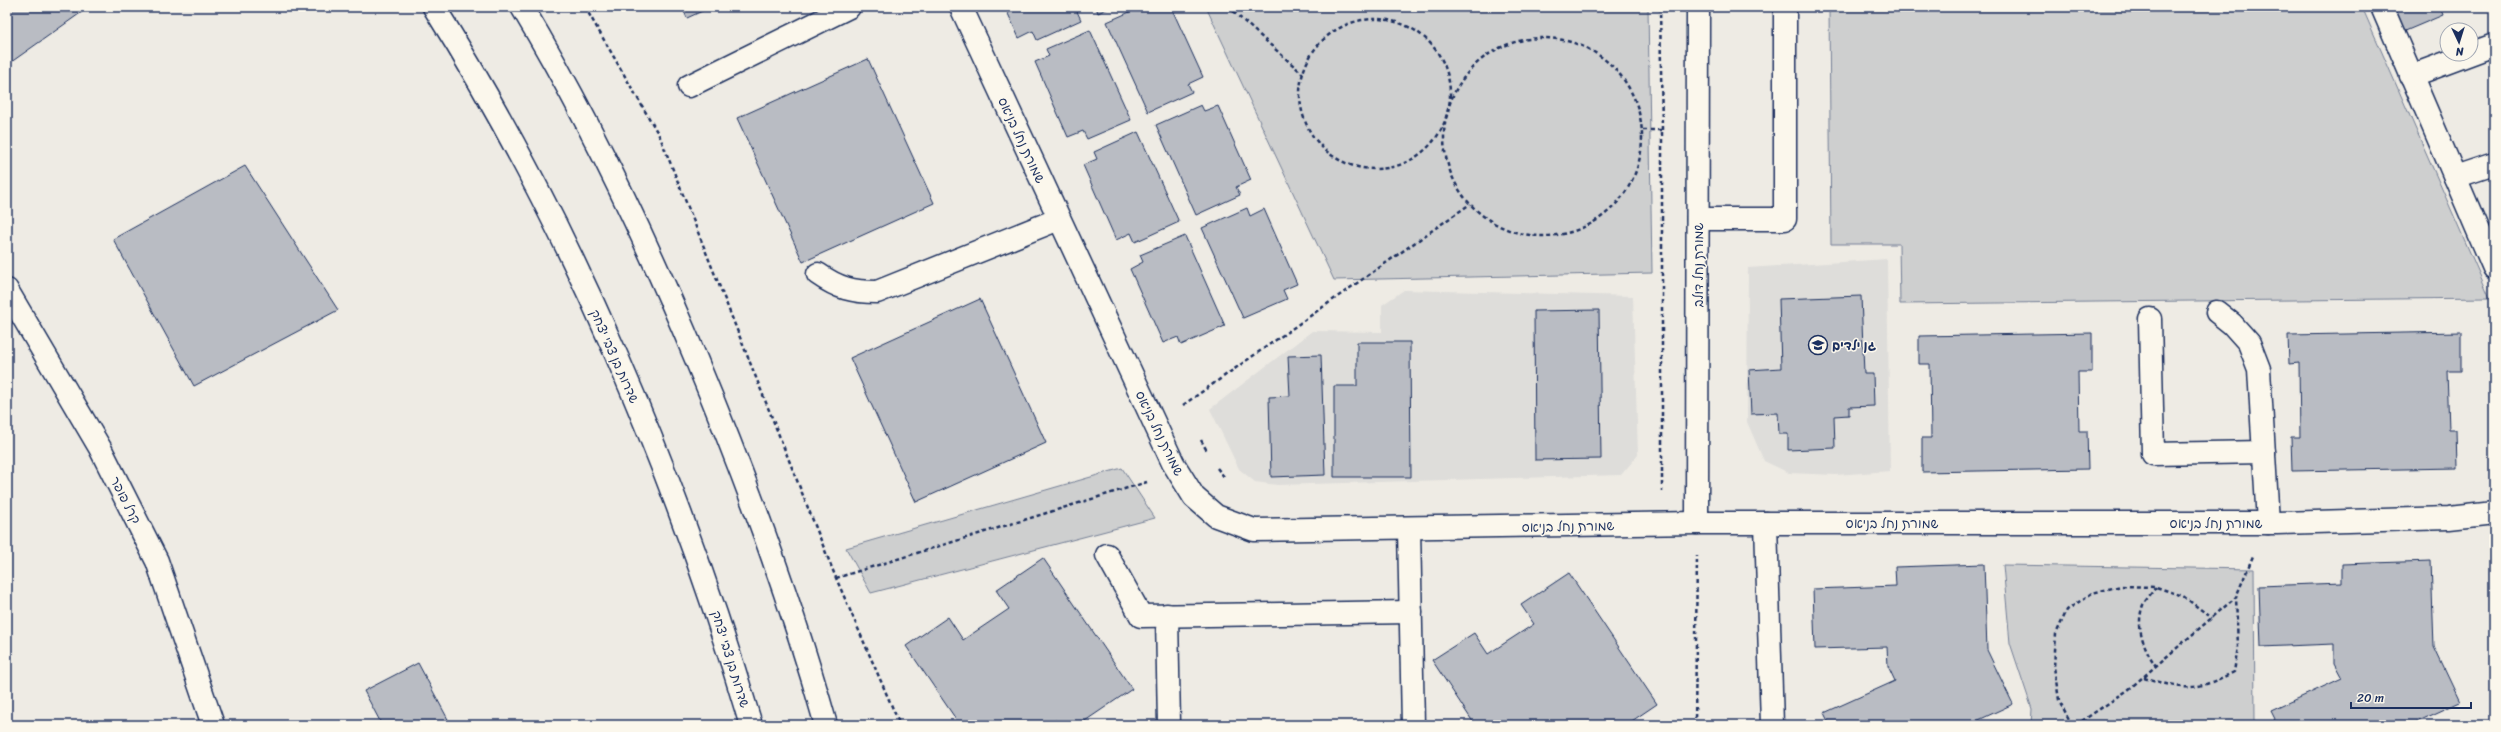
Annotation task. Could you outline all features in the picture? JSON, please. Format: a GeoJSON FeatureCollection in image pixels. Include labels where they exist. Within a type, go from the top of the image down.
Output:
{"type":"FeatureCollection","features":[{"type":"Feature","properties":{"kind":"street","name":"שדרות בן צבי יצחק"},"geometry":{"type":"LineString","coordinates":[[434,7],[507,133],[562,238],[615,356],[671,489],[711,596],[751,725]]}},
{"type":"Feature","properties":{"kind":"street"},"geometry":{"type":"LineString","coordinates":[[522,7],[583,112],[631,209],[670,296],[736,456],[796,622],[827,724]]}},
{"type":"Feature","properties":{"kind":"street"},"geometry":{"type":"LineString","coordinates":[[689,86],[849,7]]}},
{"type":"Feature","properties":{"kind":"street","name":"שמורת נחל בניאס"},"geometry":{"type":"LineString","coordinates":[[961,7],[1155,424],[1179,472],[1194,497],[1216,516],[1254,530],[1766,523],[2268,523],[2449,518],[2494,513]]}},
{"type":"Feature","properties":{"kind":"street","name":"שמורת נחל דולב"},"geometry":{"type":"LineString","coordinates":[[1697,524],[1698,7]]}},
{"type":"Feature","properties":{"kind":"street"},"geometry":{"type":"LineString","coordinates":[[1698,219],[1785,219],[1785,7]]}},
{"type":"Feature","properties":{"kind":"street"},"geometry":{"type":"LineString","coordinates":[[2382,7],[2494,268]]}},
{"type":"Feature","properties":{"kind":"street"},"geometry":{"type":"LineString","coordinates":[[2411,76],[2494,46]]}},
{"type":"Feature","properties":{"kind":"street"},"geometry":{"type":"LineString","coordinates":[[2455,177],[2494,164]]}},
{"type":"Feature","properties":{"kind":"street"},"geometry":{"type":"LineString","coordinates":[[818,274],[831,283],[854,292],[877,292],[1059,219]]}},
{"type":"Feature","properties":{"kind":"street","name":"קרל פופר"},"geometry":{"type":"LineString","coordinates":[[7,290],[100,448],[157,561],[213,725]]}},
{"type":"Feature","properties":{"kind":"street"},"geometry":{"type":"LineString","coordinates":[[2217,312],[2232,324],[2249,343],[2259,369],[2268,523]]}},
{"type":"Feature","properties":{"kind":"street"},"geometry":{"type":"LineString","coordinates":[[2150,319],[2153,454],[2264,452]]}},
{"type":"Feature","properties":{"kind":"street"},"geometry":{"type":"LineString","coordinates":[[1766,523],[1772,725]]}},
{"type":"Feature","properties":{"kind":"street"},"geometry":{"type":"LineString","coordinates":[[1409,529],[1413,725]]}},
{"type":"Feature","properties":{"kind":"street"},"geometry":{"type":"LineString","coordinates":[[1107,555],[1141,616],[1411,612]]}},
{"type":"Feature","properties":{"kind":"street"},"geometry":{"type":"LineString","coordinates":[[1167,615],[1169,725]]}},
{"type":"Feature","properties":{"kind":"path"},"geometry":{"type":"LineString","coordinates":[[585,7],[660,137],[836,578],[900,725]]}},
{"type":"Feature","properties":{"kind":"path"},"geometry":{"type":"LineString","coordinates":[[1228,7],[1303,74]]}},
{"type":"Feature","properties":{"kind":"path"},"geometry":{"type":"LineString","coordinates":[[1640,525],[1662,493],[1662,130],[1660,7]]}},
{"type":"Feature","properties":{"kind":"path"},"geometry":{"type":"LineString","coordinates":[[1303,74],[1300,103],[1308,128],[1328,152],[1345,162],[1369,168],[1395,166],[1418,155],[1436,137],[1450,103],[1464,76],[1486,56],[1513,43],[1542,38],[1572,42],[1599,55],[1621,76],[1636,101],[1643,130],[1640,160],[1628,190],[1607,214],[1579,230],[1547,237],[1514,232],[1486,218],[1470,204],[1463,195],[1448,166],[1444,135],[1450,103],[1450,90],[1446,67],[1433,46],[1415,30],[1393,21],[1369,19],[1346,25],[1326,37],[1310,55],[1303,74]]}},
{"type":"Feature","properties":{"kind":"path"},"geometry":{"type":"LineString","coordinates":[[1643,130],[1662,130]]}},
{"type":"Feature","properties":{"kind":"path"},"geometry":{"type":"LineString","coordinates":[[1155,424],[1470,204]]}},
{"type":"Feature","properties":{"kind":"path"},"geometry":{"type":"LineString","coordinates":[[836,578],[1179,472]]}},
{"type":"Feature","properties":{"kind":"path"},"geometry":{"type":"LineString","coordinates":[[1695,725],[1697,524]]}},
{"type":"Feature","properties":{"kind":"path"},"geometry":{"type":"LineString","coordinates":[[2143,677],[2177,688],[2205,686],[2234,672],[2238,647],[2236,597],[2255,550]]}},
{"type":"Feature","properties":{"kind":"path"},"geometry":{"type":"LineString","coordinates":[[2072,725],[2059,700],[2054,667],[2056,634],[2067,610],[2092,593],[2121,586],[2156,587],[2183,596],[2212,618]]}},
{"type":"Feature","properties":{"kind":"path"},"geometry":{"type":"LineString","coordinates":[[2156,587],[2143,605],[2140,631],[2145,650],[2156,666]]}},
{"type":"Feature","properties":{"kind":"path"},"geometry":{"type":"LineString","coordinates":[[2076,725],[2143,677],[2236,597]]}},
{"type":"Feature","properties":{"kind":"shaded area"},"geometry":{"type":"Polygon","coordinates":[[[1206,7],[1648,7],[1652,273],[1334,280],[1206,7]]]}},
{"type":"Feature","properties":{"kind":"shaded area"},"geometry":{"type":"Polygon","coordinates":[[[1829,7],[2362,7],[2490,298],[1900,304],[1899,244],[1831,244],[1829,7]]]}},
{"type":"Feature","properties":{"kind":"shaded area","name":"גן ילדים"},"geometry":{"type":"Polygon","coordinates":[[[1887,259],[1890,471],[1835,475],[1789,473],[1764,461],[1747,422],[1748,268],[1887,259]]]}},
{"type":"Feature","properties":{"kind":"shaded area"},"geometry":{"type":"Polygon","coordinates":[[[1404,290],[1633,296],[1638,455],[1621,475],[1277,485],[1255,482],[1239,469],[1210,409],[1312,331],[1382,332],[1382,305],[1404,290]]]}},
{"type":"Feature","properties":{"kind":"shaded area"},"geometry":{"type":"Polygon","coordinates":[[[1122,468],[1155,518],[871,593],[846,548],[1122,468]]]}},
{"type":"Feature","properties":{"kind":"shaded area"},"geometry":{"type":"Polygon","coordinates":[[[2003,565],[2254,569],[2255,725],[2031,725],[2032,709],[2010,643],[2003,565]]]}},
{"type":"Feature","properties":{"kind":"building"},"geometry":{"type":"Polygon","coordinates":[[[7,7],[89,7],[7,65],[7,7]]]}},
{"type":"Feature","properties":{"kind":"building"},"geometry":{"type":"Polygon","coordinates":[[[682,7],[711,7],[687,18],[682,7]]]}},
{"type":"Feature","properties":{"kind":"building"},"geometry":{"type":"Polygon","coordinates":[[[1005,7],[1075,7],[1081,20],[1037,40],[1033,31],[1019,38],[1005,7]]]}},
{"type":"Feature","properties":{"kind":"building"},"geometry":{"type":"Polygon","coordinates":[[[1096,7],[1111,7],[1098,13],[1096,7]]]}},
{"type":"Feature","properties":{"kind":"building"},"geometry":{"type":"Polygon","coordinates":[[[1141,7],[1154,7],[1155,9],[1171,7],[1203,77],[1188,84],[1192,92],[1148,112],[1107,22],[1141,7]]]}},
{"type":"Feature","properties":{"kind":"building"},"geometry":{"type":"Polygon","coordinates":[[[2393,7],[2440,7],[2443,15],[2403,32],[2393,7]]]}},
{"type":"Feature","properties":{"kind":"building"},"geometry":{"type":"Polygon","coordinates":[[[1090,30],[1131,120],[1087,139],[1083,131],[1068,137],[1035,62],[1049,56],[1046,49],[1090,30]]]}},
{"type":"Feature","properties":{"kind":"building"},"geometry":{"type":"Polygon","coordinates":[[[868,59],[934,203],[803,262],[737,118],[868,59]]]}},
{"type":"Feature","properties":{"kind":"building"},"geometry":{"type":"Polygon","coordinates":[[[1201,105],[1204,111],[1218,106],[1251,180],[1236,187],[1240,195],[1196,215],[1156,125],[1201,105]]]}},
{"type":"Feature","properties":{"kind":"building"},"geometry":{"type":"Polygon","coordinates":[[[1138,132],[1179,222],[1135,242],[1131,233],[1116,240],[1083,165],[1097,159],[1094,152],[1138,132]]]}},
{"type":"Feature","properties":{"kind":"building"},"geometry":{"type":"Polygon","coordinates":[[[245,166],[338,310],[194,386],[113,239],[245,166]]]}},
{"type":"Feature","properties":{"kind":"building"},"geometry":{"type":"Polygon","coordinates":[[[1247,208],[1250,216],[1264,209],[1297,284],[1283,290],[1287,299],[1243,318],[1202,228],[1247,208]]]}},
{"type":"Feature","properties":{"kind":"building"},"geometry":{"type":"Polygon","coordinates":[[[1185,236],[1225,326],[1181,345],[1178,337],[1163,343],[1130,269],[1143,262],[1140,255],[1185,236]]]}},
{"type":"Feature","properties":{"kind":"building"},"geometry":{"type":"Polygon","coordinates":[[[1861,296],[1864,374],[1873,374],[1874,406],[1849,407],[1849,415],[1834,416],[1835,448],[1788,450],[1788,434],[1779,434],[1778,413],[1751,414],[1749,370],[1781,368],[1779,299],[1861,296]]]}},
{"type":"Feature","properties":{"kind":"building"},"geometry":{"type":"Polygon","coordinates":[[[980,299],[1046,443],[916,502],[850,358],[980,299]]]}},
{"type":"Feature","properties":{"kind":"building"},"geometry":{"type":"Polygon","coordinates":[[[1599,310],[1601,459],[1535,460],[1534,311],[1599,310]]]}},
{"type":"Feature","properties":{"kind":"building"},"geometry":{"type":"Polygon","coordinates":[[[2461,332],[2461,371],[2447,371],[2449,430],[2456,430],[2457,468],[2292,471],[2291,437],[2300,437],[2299,363],[2289,364],[2288,335],[2461,332]]]}},
{"type":"Feature","properties":{"kind":"building"},"geometry":{"type":"Polygon","coordinates":[[[2092,333],[2092,372],[2078,372],[2079,431],[2087,431],[2088,469],[1922,472],[1922,438],[1931,438],[1930,364],[1919,364],[1919,336],[2092,333]]]}},
{"type":"Feature","properties":{"kind":"building"},"geometry":{"type":"Polygon","coordinates":[[[1357,342],[1410,342],[1411,477],[1334,477],[1334,386],[1357,386],[1357,342]]]}},
{"type":"Feature","properties":{"kind":"building"},"geometry":{"type":"Polygon","coordinates":[[[1321,355],[1325,475],[1271,477],[1269,397],[1290,396],[1288,356],[1321,355]]]}},
{"type":"Feature","properties":{"kind":"building"},"geometry":{"type":"Polygon","coordinates":[[[1043,558],[1132,689],[1079,725],[1059,725],[1056,720],[1048,725],[960,725],[906,646],[948,617],[963,640],[1009,609],[996,590],[1043,558]]]}},
{"type":"Feature","properties":{"kind":"building"},"geometry":{"type":"Polygon","coordinates":[[[2431,561],[2434,647],[2460,702],[2410,725],[2278,725],[2271,711],[2342,678],[2334,663],[2334,644],[2261,647],[2259,586],[2342,583],[2342,564],[2431,561]]]}},
{"type":"Feature","properties":{"kind":"building"},"geometry":{"type":"Polygon","coordinates":[[[1984,564],[1987,650],[2013,704],[1968,725],[1830,725],[1824,713],[1895,681],[1888,666],[1887,647],[1815,649],[1813,589],[1896,586],[1895,567],[1984,564]]]}},
{"type":"Feature","properties":{"kind":"building"},"geometry":{"type":"Polygon","coordinates":[[[1569,573],[1657,704],[1626,725],[1475,725],[1432,660],[1474,633],[1488,654],[1534,624],[1521,605],[1569,573]]]}},
{"type":"Feature","properties":{"kind":"building"},"geometry":{"type":"Polygon","coordinates":[[[418,663],[451,725],[382,725],[364,691],[418,663]]]}},
{"type":"Feature","properties":{"kind":"place","name":"גן ילדים"},"geometry":{"type":"Point","coordinates":[1818,345]}}]}
